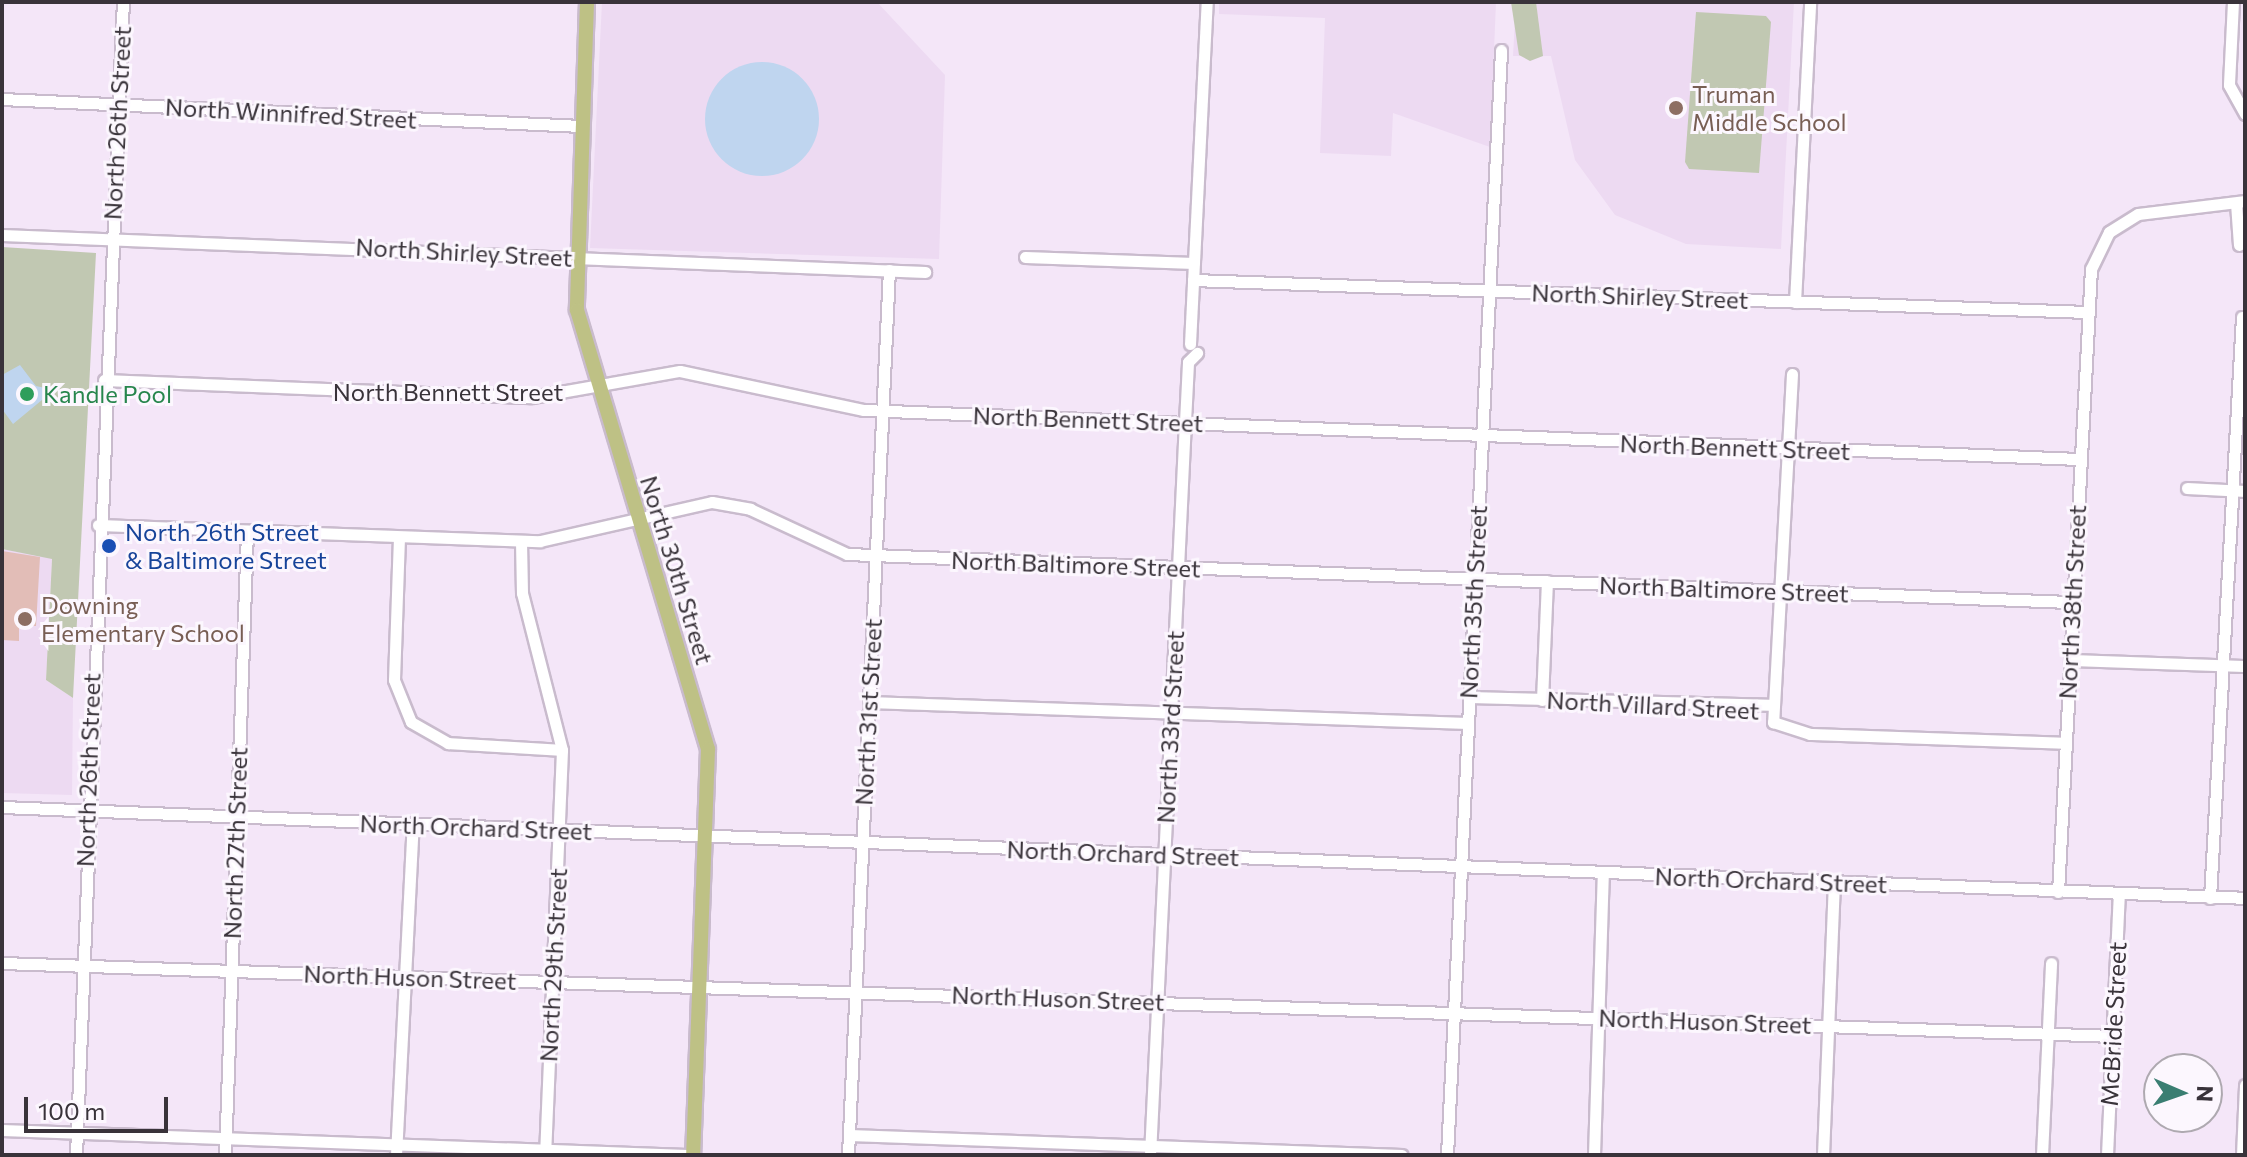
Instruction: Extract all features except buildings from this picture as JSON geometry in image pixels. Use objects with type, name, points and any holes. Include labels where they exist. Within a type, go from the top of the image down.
[{"type":"main road","name":"North 30th Street","points":[[587,2],[574,258],[579,322],[708,749],[709,836],[690,1155]]},
{"type":"street","name":"North 26th Street","points":[[76,1155],[98,525],[123,2]]},
{"type":"street","name":"North 33rd Street","points":[[1151,1151],[1155,1002],[1188,362],[1193,348],[1193,280],[1207,2]]},
{"type":"street","points":[[1795,302],[1810,2]]},
{"type":"street","points":[[2233,2],[2229,85],[2245,114]]},
{"type":"street","name":"North 35th Street","points":[[1447,1155],[1501,50]]},
{"type":"street","name":"North Winnifred Street","points":[[2,99],[581,126]]},
{"type":"street","points":[[2087,312],[2094,257],[2118,226],[2166,206],[2240,202],[2239,245]]},
{"type":"street","name":"North Shirley Street","points":[[2,235],[925,272]]},
{"type":"street","points":[[1025,257],[1194,263]]},
{"type":"street","name":"North 31st Street","points":[[848,1155],[889,270]]},
{"type":"street","name":"North Shirley Street","points":[[1193,280],[2087,312]]},
{"type":"street","name":"North 38th Street","points":[[2058,892],[2087,312]]},
{"type":"street","points":[[2210,898],[2239,491],[2242,317]]},
{"type":"street","name":"North Bennett Street","points":[[104,380],[532,397],[661,371],[701,372],[882,411],[2079,459]]},
{"type":"street","points":[[1769,705],[1781,591],[1792,374]]},
{"type":"street","points":[[2187,488],[2239,491]]},
{"type":"street","name":"North Baltimore Street","points":[[98,525],[521,541],[638,518],[689,503],[724,503],[828,550],[876,555],[2071,602]]},
{"type":"street","name":"North 27th Street","points":[[225,1155],[247,531]]},
{"type":"street","points":[[399,537],[394,680],[411,722],[448,743],[562,750]]},
{"type":"street","name":"North 29th Street","points":[[521,541],[522,593],[562,750],[545,1152]]},
{"type":"street","points":[[1542,700],[1547,581]]},
{"type":"street","points":[[2070,660],[2245,666]]},
{"type":"street","name":"North Villard Street","points":[[1469,697],[1769,705],[1775,725],[1794,733],[2065,743]]},
{"type":"street","points":[[869,702],[1468,723]]},
{"type":"street","name":"North Orchard Street","points":[[2,807],[2245,898]]},
{"type":"street","points":[[396,1149],[413,824]]},
{"type":"street","points":[[1594,1155],[1603,874]]},
{"type":"street","points":[[1823,1155],[1834,883]]},
{"type":"street","name":"McBride Street","points":[[2107,1155],[2119,894]]},
{"type":"street","name":"North Huson Street","points":[[2,963],[1453,1010],[2049,1036],[2113,1036]]},
{"type":"street","points":[[2042,1155],[2051,963]]},
{"type":"street","points":[[2242,1155],[2245,1085]]},
{"type":"street","points":[[2,1130],[225,1137],[396,1149],[690,1155]]},
{"type":"street","points":[[849,1135],[1151,1151],[1402,1155]]},
{"type":"shaded area","points":[[602,2],[877,2],[945,75],[939,259],[590,248]]},
{"type":"shaded area","points":[[1219,2],[1496,2],[1490,147],[1393,113],[1391,156],[1320,153],[1325,18],[1219,14]]},
{"type":"shaded area","name":"Truman Middle School","points":[[1516,2],[1794,2],[1781,249],[1686,244],[1615,215],[1575,160],[1551,56],[1513,56]]},
{"type":"shaded area","name":"Downing Elementary School","points":[[2,549],[52,558],[46,680],[73,698],[72,795],[2,793]]},
{"type":"green space","points":[[1511,2],[1536,2],[1543,56],[1530,61],[1519,55]]},
{"type":"green space","points":[[1696,12],[1766,16],[1771,22],[1759,173],[1689,169],[1685,162]]},
{"type":"green space","points":[[2,247],[96,253],[73,698],[46,680],[52,559],[2,549]]},
{"type":"water","points":[[762,62],[784,66],[802,79],[815,97],[819,119],[815,141],[802,159],[784,172],[762,176],[740,172],[722,159],[709,141],[705,119],[709,97],[722,79],[740,66]]},
{"type":"water","name":"Kandle Pool","points":[[20,365],[36,386],[54,390],[13,424],[2,409],[2,375]]},
{"type":"place","name":"Truman Middle School","points":[[1676,108]]},
{"type":"place","name":"Kandle Pool","points":[[27,394]]},
{"type":"place","name":"North 26th Street & Baltimore Street","points":[[109,546]]},
{"type":"place","name":"Downing Elementary School","points":[[25,619]]}]
